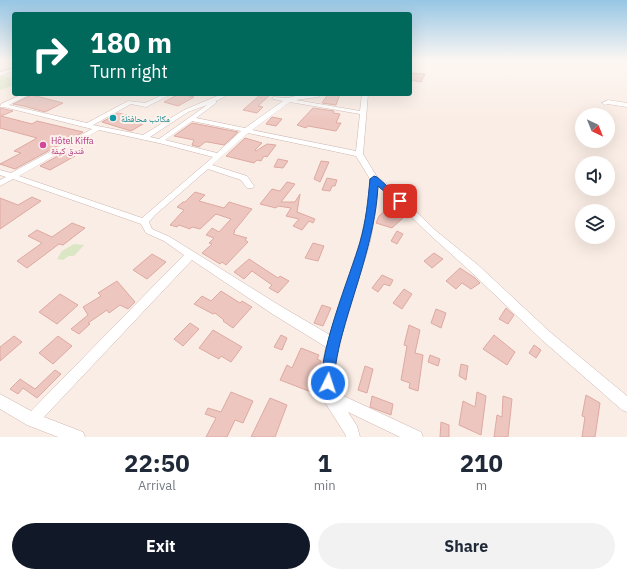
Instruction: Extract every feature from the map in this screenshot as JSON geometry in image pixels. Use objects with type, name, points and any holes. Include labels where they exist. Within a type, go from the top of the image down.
[{"type":"street","points":[[1,106],[24,96]]},
{"type":"street","points":[[87,126],[130,102],[146,105],[165,96]]},
{"type":"street","points":[[144,138],[186,111],[222,96]]},
{"type":"street","points":[[160,141],[223,96]]},
{"type":"street","points":[[144,222],[152,213],[247,130],[289,100],[303,96]]},
{"type":"street","points":[[365,96],[359,154],[374,179],[389,190],[432,232],[474,268],[546,336],[627,404]]},
{"type":"street","points":[[275,98],[362,113]]},
{"type":"street","points":[[605,103],[608,102],[627,105]]},
{"type":"street","points":[[1,106],[160,141],[218,156]]},
{"type":"street","points":[[192,119],[359,154]]},
{"type":"street","points":[[0,183],[98,128]]},
{"type":"street","points":[[206,166],[244,178],[250,186]]},
{"type":"street","points":[[0,172],[144,222],[149,231],[167,239],[278,311],[333,344]]},
{"type":"street","points":[[353,437],[352,431],[328,396],[328,370],[333,344],[365,242],[372,208],[374,179]]},
{"type":"street","points":[[32,420],[191,255]]},
{"type":"street","points":[[328,396],[416,437]]},
{"type":"street","points":[[0,401],[32,420],[78,437]]},
{"type":"green space","points":[[0,80],[12,80],[12,86],[0,90]]},
{"type":"green space","points":[[74,244],[84,245],[74,256],[69,256],[63,260],[57,259],[62,251]]},
{"type":"building","points":[[30,96],[36,96],[63,103],[45,112],[13,104]]},
{"type":"building","points":[[175,96],[194,97],[178,106],[164,102]]},
{"type":"building","points":[[259,96],[269,96],[258,106],[263,107],[257,113],[243,110]]},
{"type":"building","points":[[327,96],[339,96],[336,105],[322,103]]},
{"type":"building","points":[[0,108],[13,111],[1,116],[32,124],[37,121],[83,132],[15,169],[0,164],[21,153],[14,151],[37,138],[0,128]]},
{"type":"building","points":[[313,108],[334,111],[333,113],[340,114],[336,123],[341,123],[336,131],[308,126],[306,128],[297,125]]},
{"type":"building","points":[[118,113],[127,115],[123,118],[143,124],[131,131],[102,122]]},
{"type":"building","points":[[272,117],[282,119],[276,126],[266,124]]},
{"type":"building","points":[[192,123],[238,132],[224,145],[205,142],[199,147],[192,145],[194,140],[174,136]]},
{"type":"building","points":[[245,138],[262,143],[255,150],[256,151],[267,144],[276,145],[267,157],[264,156],[261,161],[257,160],[254,163],[226,156]]},
{"type":"building","points":[[63,153],[75,156],[50,170],[40,166]]},
{"type":"building","points":[[278,159],[288,161],[283,168],[274,167]]},
{"type":"building","points":[[321,161],[329,162],[320,182],[314,179]]},
{"type":"building","points":[[327,178],[337,180],[335,186],[332,186],[330,191],[322,190]]},
{"type":"building","points":[[287,182],[295,184],[281,202],[295,202],[300,194],[297,212],[315,219],[313,223],[309,221],[302,230],[293,226],[299,219],[286,216],[291,208],[278,206],[276,208],[260,204],[272,189],[280,191]]},
{"type":"building","points":[[195,192],[205,195],[199,201],[224,208],[229,202],[252,209],[233,234],[247,238],[245,240],[248,242],[226,265],[222,262],[220,264],[202,253],[212,244],[209,243],[214,238],[206,235],[212,228],[219,232],[231,219],[216,214],[200,229],[192,227],[190,229],[179,225],[177,227],[170,225],[184,210],[177,207],[185,202]]},
{"type":"building","points":[[32,197],[41,201],[0,229],[0,198],[18,205]]},
{"type":"building","points":[[389,207],[405,216],[392,228],[376,223],[379,216]]},
{"type":"building","points":[[72,223],[85,228],[63,245],[59,244],[27,268],[17,261],[42,243],[28,236],[37,230],[52,237]]},
{"type":"building","points":[[397,231],[403,234],[397,244],[391,241]]},
{"type":"building","points":[[313,243],[324,246],[318,261],[305,258]]},
{"type":"building","points":[[434,253],[443,259],[432,268],[424,261]]},
{"type":"building","points":[[152,254],[166,262],[147,279],[133,270]]},
{"type":"building","points":[[249,259],[278,278],[280,276],[289,281],[278,293],[269,288],[272,285],[252,271],[244,279],[234,272]]},
{"type":"building","points":[[460,268],[480,283],[471,289],[462,283],[456,289],[446,281]]},
{"type":"building","points":[[382,275],[393,280],[390,286],[384,284],[378,292],[372,288]]},
{"type":"building","points":[[117,281],[135,302],[128,309],[120,305],[109,313],[107,310],[88,323],[90,324],[79,334],[71,329],[88,315],[83,307],[101,296],[98,293]]},
{"type":"building","points":[[404,289],[412,294],[402,309],[393,303]]},
{"type":"building","points":[[221,291],[240,303],[242,301],[252,307],[233,328],[215,313],[213,314],[194,304],[202,296],[211,301]]},
{"type":"building","points":[[60,294],[78,305],[57,324],[39,312]]},
{"type":"building","points":[[322,305],[331,308],[323,326],[314,323]]},
{"type":"building","points":[[506,308],[514,315],[508,324],[499,319]]},
{"type":"building","points":[[436,309],[446,313],[441,328],[431,323]]},
{"type":"building","points":[[190,323],[199,329],[183,346],[174,339]]},
{"type":"building","points":[[409,325],[420,330],[415,353],[423,355],[418,391],[409,388],[410,383],[401,380],[407,346],[404,345]]},
{"type":"building","points":[[213,330],[242,347],[231,362],[221,356],[219,359],[199,348]]},
{"type":"building","points":[[281,335],[287,338],[282,350],[274,347]]},
{"type":"building","points":[[494,335],[515,352],[507,365],[483,349]]},
{"type":"building","points":[[14,336],[22,342],[0,361],[0,347]]},
{"type":"building","points":[[58,336],[72,346],[53,364],[39,353]]},
{"type":"building","points":[[534,345],[541,350],[536,358],[529,353]]},
{"type":"building","points":[[301,348],[319,355],[317,359],[321,361],[320,379],[314,393],[280,380],[287,365],[292,368]]},
{"type":"building","points":[[430,355],[440,359],[438,366],[428,362]]},
{"type":"building","points":[[461,364],[468,366],[466,380],[459,376]]},
{"type":"building","points":[[365,366],[373,369],[367,393],[358,390]]},
{"type":"building","points":[[55,370],[61,374],[37,398],[23,388],[18,394],[10,389],[20,379],[35,389]]},
{"type":"building","points":[[231,392],[253,401],[243,423],[235,420],[227,437],[206,437],[216,418],[205,414],[208,408],[221,412]]},
{"type":"building","points":[[477,392],[486,396],[481,435],[459,425],[463,401],[475,407]]},
{"type":"building","points":[[586,395],[600,403],[595,437],[582,437],[585,417],[582,416]]},
{"type":"building","points":[[372,396],[393,404],[391,415],[370,407]]},
{"type":"building","points":[[503,396],[512,399],[508,437],[494,437],[497,415],[502,417]]},
{"type":"building","points":[[270,398],[287,405],[275,437],[251,437]]},
{"type":"building","points":[[441,422],[449,425],[449,437],[440,437]]},
{"type":"place","name":"مكاتب محافظة","points":[[113,118]]},
{"type":"place","name":"Hôtel Kiffa فندق كيفة","points":[[43,145]]},
{"type":"route","points":[[328,383],[328,370],[333,344],[365,242],[372,208],[374,179],[389,190],[400,201]]}]
